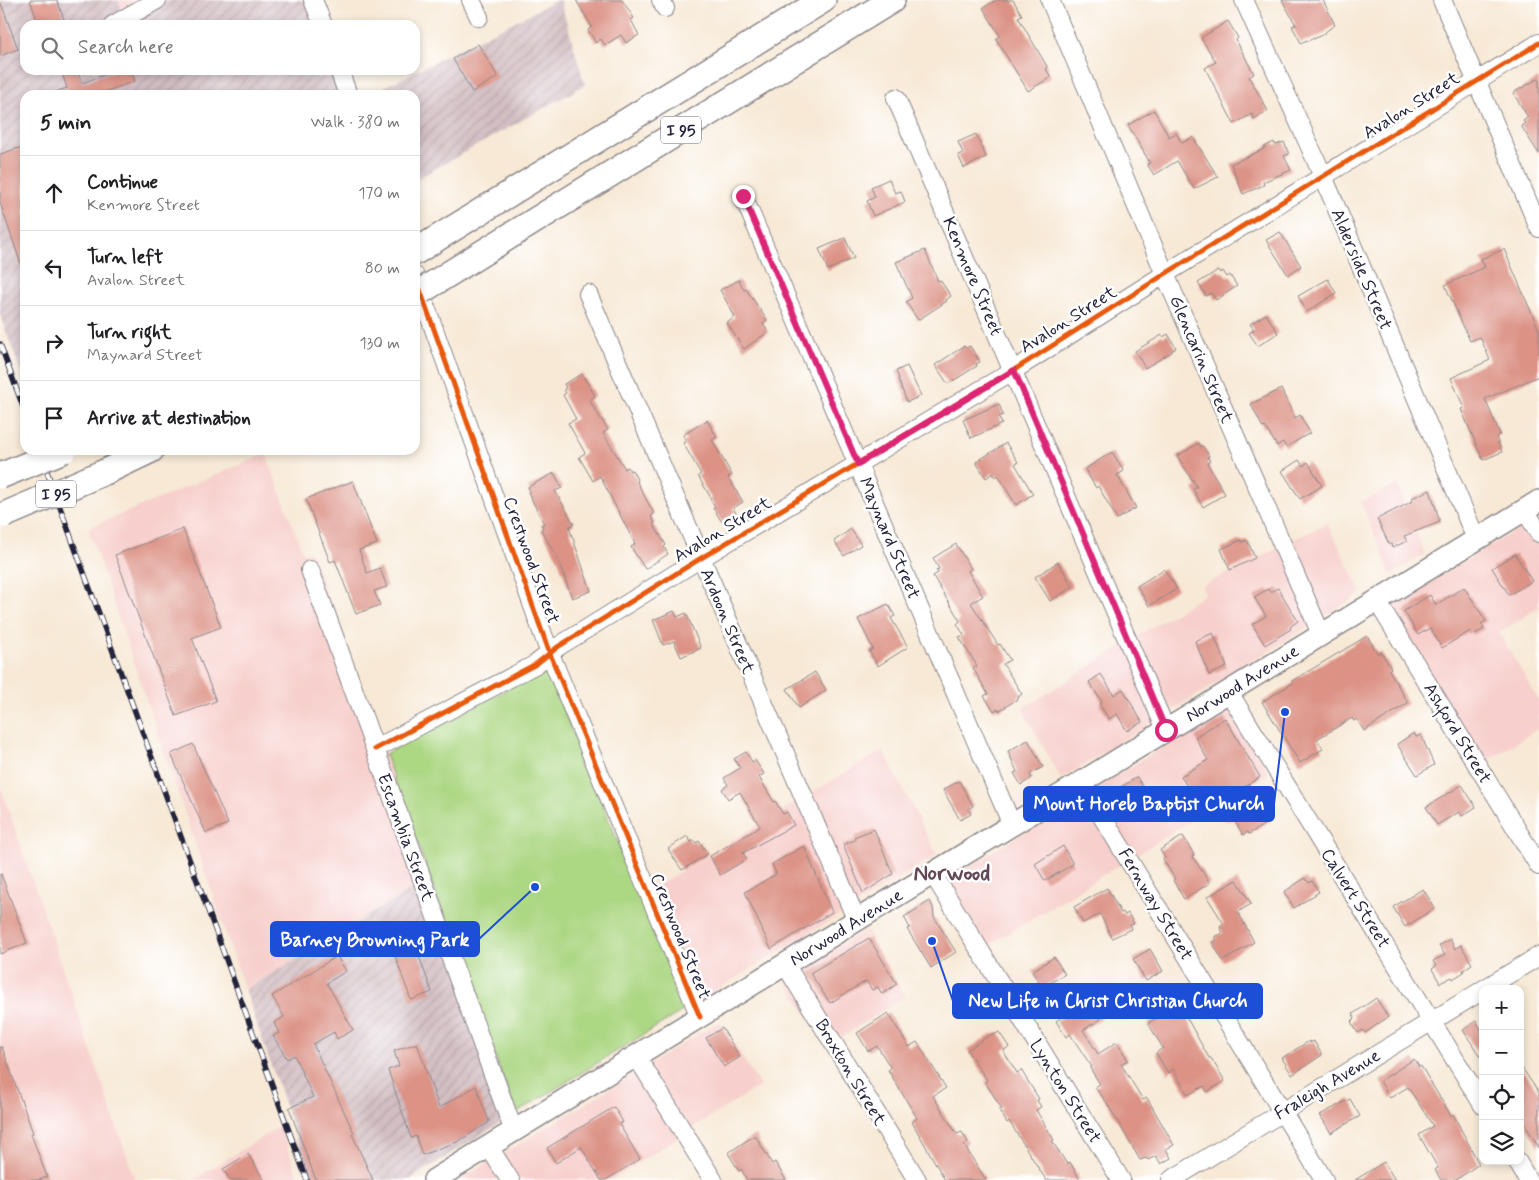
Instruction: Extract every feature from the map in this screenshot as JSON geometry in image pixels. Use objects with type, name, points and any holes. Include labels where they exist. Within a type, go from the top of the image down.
[{"type":"highway","name":"I 95","points":[[420,249],[823,0]]},
{"type":"highway","name":"I 95","points":[[420,292],[892,0]]},
{"type":"highway","name":"I 95","points":[[0,476],[52,455]]},
{"type":"highway","name":"I 95","points":[[2,516],[141,455]]},
{"type":"main road","name":"Norwood Avenue","points":[[434,1180],[637,1057],[1532,505]]},
{"type":"street","points":[[121,20],[157,0]]},
{"type":"street","points":[[313,0],[320,20]]},
{"type":"street","points":[[471,0],[479,17]]},
{"type":"street","name":"Glencarin Street","points":[[1050,0],[1165,274],[1321,634]]},
{"type":"street","name":"Alderside Street","points":[[1244,0],[1323,176],[1476,539]]},
{"type":"street","points":[[1442,0],[1539,228]]},
{"type":"street","name":"Avalon Street","points":[[375,749],[536,664],[559,646],[701,558],[1014,370],[1476,80],[1539,43]]},
{"type":"street","points":[[341,75],[346,90]]},
{"type":"street","name":"Kenmore Street","points":[[896,98],[1014,370],[1166,730]]},
{"type":"street","name":"Maynard Street","points":[[743,196],[1012,825]]},
{"type":"street","name":"Crestwood Street","points":[[420,290],[550,654],[700,1017]]},
{"type":"street","name":"Ardoon Street","points":[[588,294],[857,921]]},
{"type":"street","points":[[1532,505],[1539,533]]},
{"type":"street","name":"Escambia Street","points":[[310,570],[514,1132]]},
{"type":"street","name":"Ashford Street","points":[[1377,600],[1539,866]]},
{"type":"street","name":"Calvert Street","points":[[1228,692],[1479,1098]]},
{"type":"street","name":"Fernway Street","points":[[1081,782],[1324,1180]]},
{"type":"street","name":"Lynton Street","points":[[932,874],[1121,1180]]},
{"type":"street","name":"Fraleigh Avenue","points":[[1490,985],[1539,956]]},
{"type":"street","name":"Broxton Street","points":[[786,964],[917,1180]]},
{"type":"street","name":"Fraleigh Avenue","points":[[1171,1180],[1479,991]]},
{"type":"street","points":[[637,1057],[713,1180]]},
{"type":"street","points":[[489,1147],[510,1180]]},
{"type":"street","points":[[1519,1165],[1528,1180]]},
{"type":"shaded area","points":[[0,0],[118,0],[125,20],[20,20],[20,75],[334,75],[339,90],[20,90],[20,369],[0,315]]},
{"type":"shaded area","points":[[118,0],[167,0],[131,20],[125,20]]},
{"type":"shaded area","points":[[167,0],[306,0],[313,20],[130,20]]},
{"type":"shaded area","points":[[560,0],[585,85],[420,177],[420,90],[379,90],[409,75],[420,75],[420,69]]},
{"type":"shaded area","points":[[266,455],[303,553],[311,552],[430,878],[245,990],[88,528]]},
{"type":"shaded area","points":[[1397,485],[1425,554],[1391,575],[1361,502]]},
{"type":"shaded area","points":[[1539,516],[1539,607],[1499,633],[1539,701],[1539,728],[1472,771],[1377,615]]},
{"type":"shaded area","points":[[1327,523],[1362,593],[1061,779],[1022,709],[1205,594],[1202,586]]},
{"type":"shaded area","points":[[1228,707],[1269,773],[988,946],[947,880]]},
{"type":"shaded area","points":[[883,750],[937,855],[687,1008],[640,896]]},
{"type":"shaded area","points":[[0,785],[135,1180],[0,1180]]},
{"type":"shaded area","points":[[430,878],[516,1113],[409,1180],[311,1180],[245,990]]},
{"type":"shaded area","points":[[866,930],[905,996],[827,1047],[785,980]]},
{"type":"shaded area","points":[[720,1021],[760,1086],[612,1180],[460,1180]]},
{"type":"shaded area","points":[[280,1126],[299,1180],[193,1180]]},
{"type":"green space","points":[[546,669],[687,1008],[516,1113],[385,754]]},
{"type":"building","points":[[30,0],[57,0],[64,20],[37,20]]},
{"type":"building","points":[[576,0],[622,0],[634,18],[631,20],[639,35],[626,43],[621,35],[605,45],[601,39],[596,43],[588,30],[592,27]]},
{"type":"building","points":[[996,0],[1013,0],[1022,15],[1018,17],[1048,68],[1046,69],[1051,77],[1028,91],[996,39],[1000,36],[983,8]]},
{"type":"building","points":[[1282,0],[1323,0],[1335,25],[1314,39],[1301,43],[1292,26],[1296,25]]},
{"type":"building","points":[[0,4],[18,49],[0,56]]},
{"type":"building","points":[[1228,21],[1254,74],[1249,77],[1268,111],[1254,119],[1252,114],[1234,124],[1205,68],[1216,62],[1201,38]]},
{"type":"building","points":[[478,44],[498,77],[472,92],[453,59]]},
{"type":"building","points":[[63,75],[79,75],[82,83],[104,75],[133,75],[135,81],[110,90],[61,90],[67,88]]},
{"type":"building","points":[[1539,78],[1539,154],[1521,126],[1528,117],[1513,93]]},
{"type":"building","points":[[1154,110],[1169,137],[1176,133],[1182,143],[1193,137],[1218,177],[1194,189],[1177,161],[1154,175],[1147,164],[1150,163],[1128,125]]},
{"type":"building","points":[[976,134],[986,157],[964,168],[958,155],[963,153],[958,142]]},
{"type":"building","points":[[1274,142],[1275,145],[1284,142],[1289,154],[1284,156],[1291,170],[1263,182],[1264,185],[1243,194],[1231,164],[1264,149],[1264,147]]},
{"type":"building","points":[[20,148],[20,261],[0,203],[0,154]]},
{"type":"building","points":[[889,179],[895,193],[901,191],[905,202],[873,216],[867,201],[875,197],[871,187]]},
{"type":"building","points":[[1280,232],[1301,266],[1288,275],[1266,240]]},
{"type":"building","points":[[845,238],[854,258],[828,270],[819,249]]},
{"type":"building","points":[[1504,249],[1539,330],[1539,376],[1485,399],[1500,434],[1496,437],[1502,452],[1483,460],[1461,409],[1464,408],[1451,378],[1490,360],[1480,337],[1470,341],[1445,285],[1485,267],[1481,259]]},
{"type":"building","points":[[925,250],[938,281],[940,280],[951,296],[947,301],[918,320],[906,302],[912,298],[896,262]]},
{"type":"building","points":[[1218,270],[1220,273],[1223,271],[1227,277],[1230,275],[1237,286],[1216,300],[1211,293],[1206,296],[1198,283]]},
{"type":"building","points":[[1328,279],[1336,293],[1307,312],[1298,296]]},
{"type":"building","points":[[739,280],[744,290],[746,289],[767,320],[763,323],[768,332],[744,349],[727,323],[735,317],[720,290]]},
{"type":"building","points":[[1266,314],[1278,333],[1258,346],[1249,333],[1254,330],[1250,324]]},
{"type":"building","points":[[1168,334],[1176,348],[1145,368],[1135,351],[1162,335],[1163,337]]},
{"type":"building","points":[[964,346],[966,348],[970,346],[980,362],[976,364],[977,366],[948,384],[935,365]]},
{"type":"building","points":[[907,366],[921,396],[907,402],[896,371]]},
{"type":"building","points":[[582,374],[595,396],[589,400],[608,430],[603,433],[625,469],[628,467],[630,471],[632,470],[654,514],[651,516],[655,523],[653,524],[666,545],[664,547],[668,554],[645,569],[631,547],[635,544],[600,476],[593,481],[579,457],[585,453],[568,423],[576,419],[563,395],[566,393],[564,384]]},
{"type":"building","points":[[1281,389],[1295,418],[1300,415],[1310,433],[1286,447],[1283,442],[1277,446],[1265,427],[1263,428],[1251,404]]},
{"type":"building","points":[[999,404],[1003,415],[999,417],[1002,424],[971,438],[963,420]]},
{"type":"building","points":[[707,420],[717,437],[712,440],[732,475],[728,477],[743,502],[733,508],[736,513],[722,522],[713,508],[715,507],[711,498],[698,476],[701,474],[683,443],[686,441],[683,435]]},
{"type":"building","points":[[1006,443],[1018,462],[1015,464],[1033,494],[1016,505],[998,475],[995,477],[993,473],[986,478],[976,462]]},
{"type":"building","points":[[1199,443],[1209,456],[1207,457],[1210,461],[1207,463],[1225,494],[1203,507],[1193,489],[1197,487],[1177,456]]},
{"type":"building","points":[[1112,452],[1124,471],[1117,475],[1136,508],[1117,519],[1098,486],[1096,488],[1085,469]]},
{"type":"building","points":[[1299,460],[1303,466],[1308,462],[1322,486],[1300,499],[1282,471]]},
{"type":"building","points":[[554,473],[562,488],[555,491],[574,524],[569,527],[591,591],[572,598],[557,557],[541,530],[543,528],[541,525],[544,524],[528,492],[530,491],[528,487]]},
{"type":"building","points":[[353,481],[377,544],[359,550],[367,573],[380,568],[387,587],[374,591],[380,605],[356,614],[335,560],[330,562],[306,499]]},
{"type":"building","points":[[1430,490],[1440,522],[1404,536],[1407,541],[1392,548],[1377,519],[1413,501],[1412,498]]},
{"type":"building","points":[[183,529],[221,627],[192,638],[216,701],[176,716],[115,555]]},
{"type":"building","points":[[851,529],[861,545],[844,556],[834,541]]},
{"type":"building","points":[[1241,540],[1242,542],[1247,540],[1255,558],[1230,570],[1221,549]]},
{"type":"building","points":[[956,544],[971,569],[968,571],[983,596],[971,603],[1010,660],[1003,664],[1022,694],[999,711],[998,709],[994,711],[984,696],[988,694],[973,668],[977,666],[959,637],[964,635],[957,624],[960,621],[933,576],[938,573],[936,570],[939,569],[933,558]]},
{"type":"building","points":[[1515,554],[1532,581],[1509,595],[1492,568]]},
{"type":"building","points":[[1058,562],[1073,587],[1050,601],[1035,577]]},
{"type":"building","points":[[1164,569],[1177,589],[1149,606],[1137,586]]},
{"type":"building","points":[[1464,587],[1486,621],[1481,624],[1484,629],[1473,635],[1470,631],[1442,648],[1430,628],[1418,635],[1404,611],[1430,595],[1436,605]]},
{"type":"building","points":[[1278,588],[1298,621],[1290,627],[1291,629],[1265,645],[1252,624],[1266,616],[1254,597],[1268,589],[1270,592]]},
{"type":"building","points":[[888,604],[895,616],[891,618],[908,647],[878,666],[869,651],[873,649],[858,619]]},
{"type":"building","points":[[674,611],[677,617],[686,613],[701,648],[681,657],[674,641],[663,645],[653,620]]},
{"type":"building","points":[[1213,633],[1227,667],[1209,675],[1195,641]]},
{"type":"building","points":[[1367,636],[1378,654],[1381,652],[1391,668],[1389,670],[1408,703],[1364,731],[1357,719],[1354,721],[1352,718],[1317,739],[1323,749],[1300,763],[1262,702],[1293,683],[1292,681]]},
{"type":"building","points":[[815,672],[826,690],[799,708],[787,689]]},
{"type":"building","points":[[1101,674],[1114,695],[1123,689],[1142,722],[1127,731],[1117,714],[1109,719],[1099,704],[1102,702],[1089,682]]},
{"type":"building","points":[[1225,718],[1260,777],[1240,790],[1252,811],[1261,805],[1270,821],[1249,834],[1248,832],[1243,835],[1233,818],[1227,821],[1221,816],[1216,819],[1210,808],[1202,813],[1181,776],[1208,760],[1195,737]]},
{"type":"building","points":[[1414,733],[1416,737],[1421,735],[1434,765],[1417,775],[1397,744]]},
{"type":"building","points":[[1028,740],[1043,767],[1030,774],[1032,778],[1021,785],[1014,773],[1017,772],[1008,751]]},
{"type":"building","points":[[193,744],[228,824],[206,833],[171,754]]},
{"type":"building","points":[[746,752],[752,762],[755,760],[764,774],[759,777],[774,802],[783,814],[787,812],[794,825],[743,853],[747,859],[720,875],[710,856],[760,827],[740,792],[728,799],[722,789],[728,785],[724,778],[740,768],[734,759]]},
{"type":"building","points":[[1137,777],[1147,794],[1136,800],[1134,798],[1125,804],[1116,790]]},
{"type":"building","points":[[959,781],[973,806],[968,809],[971,814],[960,820],[943,790]]},
{"type":"building","points":[[1462,785],[1476,807],[1462,816],[1459,812],[1437,825],[1426,807]]},
{"type":"building","points":[[874,829],[893,874],[863,893],[843,845],[855,840],[854,837]]},
{"type":"building","points":[[687,836],[691,842],[694,840],[696,843],[699,841],[708,854],[682,870],[668,849]]},
{"type":"building","points":[[1183,836],[1194,855],[1192,856],[1210,883],[1184,899],[1173,880],[1175,879],[1160,850]]},
{"type":"building","points":[[804,846],[832,912],[771,949],[745,892],[776,874],[772,864]]},
{"type":"building","points":[[1063,846],[1073,864],[1045,881],[1035,864]]},
{"type":"building","points":[[0,874],[27,943],[0,954]]},
{"type":"building","points":[[1305,878],[1309,883],[1312,881],[1319,892],[1294,908],[1284,892]]},
{"type":"building","points":[[1237,880],[1251,904],[1238,912],[1254,942],[1223,961],[1212,942],[1217,940],[1215,937],[1223,933],[1220,927],[1224,924],[1207,897]]},
{"type":"building","points":[[1107,888],[1121,913],[1123,912],[1125,915],[1128,913],[1134,924],[1130,925],[1131,929],[1112,938],[1100,914],[1083,923],[1074,907]]},
{"type":"building","points":[[1423,889],[1435,908],[1405,927],[1393,907]]},
{"type":"building","points":[[930,901],[934,917],[956,952],[931,968],[907,929],[910,928],[904,917]]},
{"type":"building","points":[[408,926],[432,992],[411,1000],[387,934]]},
{"type":"building","points":[[869,938],[897,984],[882,994],[878,987],[872,990],[866,981],[830,1003],[810,973]]},
{"type":"building","points":[[1450,939],[1455,949],[1461,945],[1472,964],[1453,979],[1452,977],[1440,983],[1432,969],[1436,966],[1433,961],[1445,955],[1439,946]]},
{"type":"building","points":[[1150,949],[1163,971],[1146,981],[1133,959]]},
{"type":"building","points":[[337,956],[346,971],[327,983],[353,1030],[337,1039],[334,1032],[313,1044],[354,1133],[352,1134],[373,1180],[316,1180],[289,1108],[313,1097],[294,1055],[287,1059],[273,1036],[279,1033],[274,1023],[284,1017],[272,996]]},
{"type":"building","points":[[1054,957],[1065,974],[1042,988],[1032,971]]},
{"type":"building","points":[[1376,998],[1388,1017],[1365,1033],[1363,1030],[1358,1033],[1351,1022],[1355,1018],[1353,1014]]},
{"type":"building","points":[[1081,1005],[1085,1012],[1093,1007],[1101,1019],[1083,1030],[1098,1054],[1117,1042],[1128,1060],[1121,1064],[1143,1100],[1147,1098],[1174,1145],[1166,1149],[1171,1158],[1161,1164],[1156,1156],[1148,1160],[1146,1158],[1140,1160],[1107,1103],[1095,1087],[1100,1084],[1090,1068],[1092,1067],[1070,1034],[1066,1037],[1056,1021]]},
{"type":"building","points":[[1176,1007],[1179,1012],[1183,1011],[1209,1058],[1211,1058],[1225,1081],[1207,1092],[1204,1086],[1188,1095],[1173,1069],[1168,1073],[1156,1053],[1163,1048],[1148,1023]]},
{"type":"building","points":[[888,1013],[909,1047],[917,1042],[946,1088],[933,1096],[957,1134],[962,1132],[968,1142],[964,1145],[986,1180],[945,1180],[912,1122],[917,1118],[888,1070],[891,1068],[877,1046],[868,1051],[857,1033]]},
{"type":"building","points":[[1476,1021],[1479,1026],[1479,1055],[1463,1030]]},
{"type":"building","points":[[722,1028],[740,1057],[724,1067],[706,1038]]},
{"type":"building","points":[[999,1032],[1009,1047],[1004,1052],[1017,1073],[1021,1070],[1039,1099],[1037,1100],[1041,1107],[1036,1110],[1054,1140],[1052,1141],[1067,1164],[1070,1162],[1080,1180],[1046,1180],[1009,1121],[1007,1123],[999,1110],[1002,1109],[985,1082],[987,1080],[967,1050],[993,1033],[994,1035]]},
{"type":"building","points":[[1309,1041],[1310,1043],[1314,1041],[1322,1055],[1292,1075],[1282,1058]]},
{"type":"building","points":[[417,1043],[439,1108],[476,1086],[489,1122],[459,1141],[422,1155],[416,1136],[411,1138],[388,1070],[399,1066],[394,1051]]},
{"type":"building","points":[[0,1047],[2,1047],[47,1177],[39,1180],[0,1180]]},
{"type":"building","points":[[1414,1059],[1419,1067],[1421,1066],[1451,1116],[1453,1114],[1479,1164],[1456,1180],[1441,1180],[1435,1170],[1438,1168],[1419,1135],[1433,1126],[1408,1087],[1390,1098],[1380,1081]]},
{"type":"building","points":[[1524,1071],[1539,1093],[1539,1148],[1524,1123]]},
{"type":"building","points":[[1350,1099],[1360,1116],[1331,1133],[1320,1115]]},
{"type":"building","points":[[614,1107],[623,1122],[619,1124],[640,1159],[606,1180],[601,1180],[581,1147],[556,1163],[547,1148]]},
{"type":"building","points":[[755,1135],[772,1164],[775,1162],[786,1180],[747,1180],[741,1169],[739,1171],[728,1153]]},
{"type":"building","points":[[248,1154],[264,1180],[230,1180],[223,1169]]},
{"type":"building","points":[[1384,1162],[1395,1180],[1355,1180]]},
{"type":"railway","points":[[0,344],[20,398]]},
{"type":"railway","points":[[41,455],[307,1180]]},
{"type":"cycle path","points":[[375,749],[536,664],[559,646],[701,558],[1014,370],[1165,274],[1539,43]]},
{"type":"cycle path","points":[[420,290],[550,654],[700,1017]]},
{"type":"place","name":"Mount Horeb Baptist Church","points":[[1285,712]]},
{"type":"place","name":"Barney Browning Park","points":[[535,887]]},
{"type":"place","name":"New Life in Christ Christian Church","points":[[932,941]]},
{"type":"district","name":"Norwood","points":[[952,872]]},
{"type":"route","points":[[743,196],[858,464],[1014,370],[1166,730]]}]
